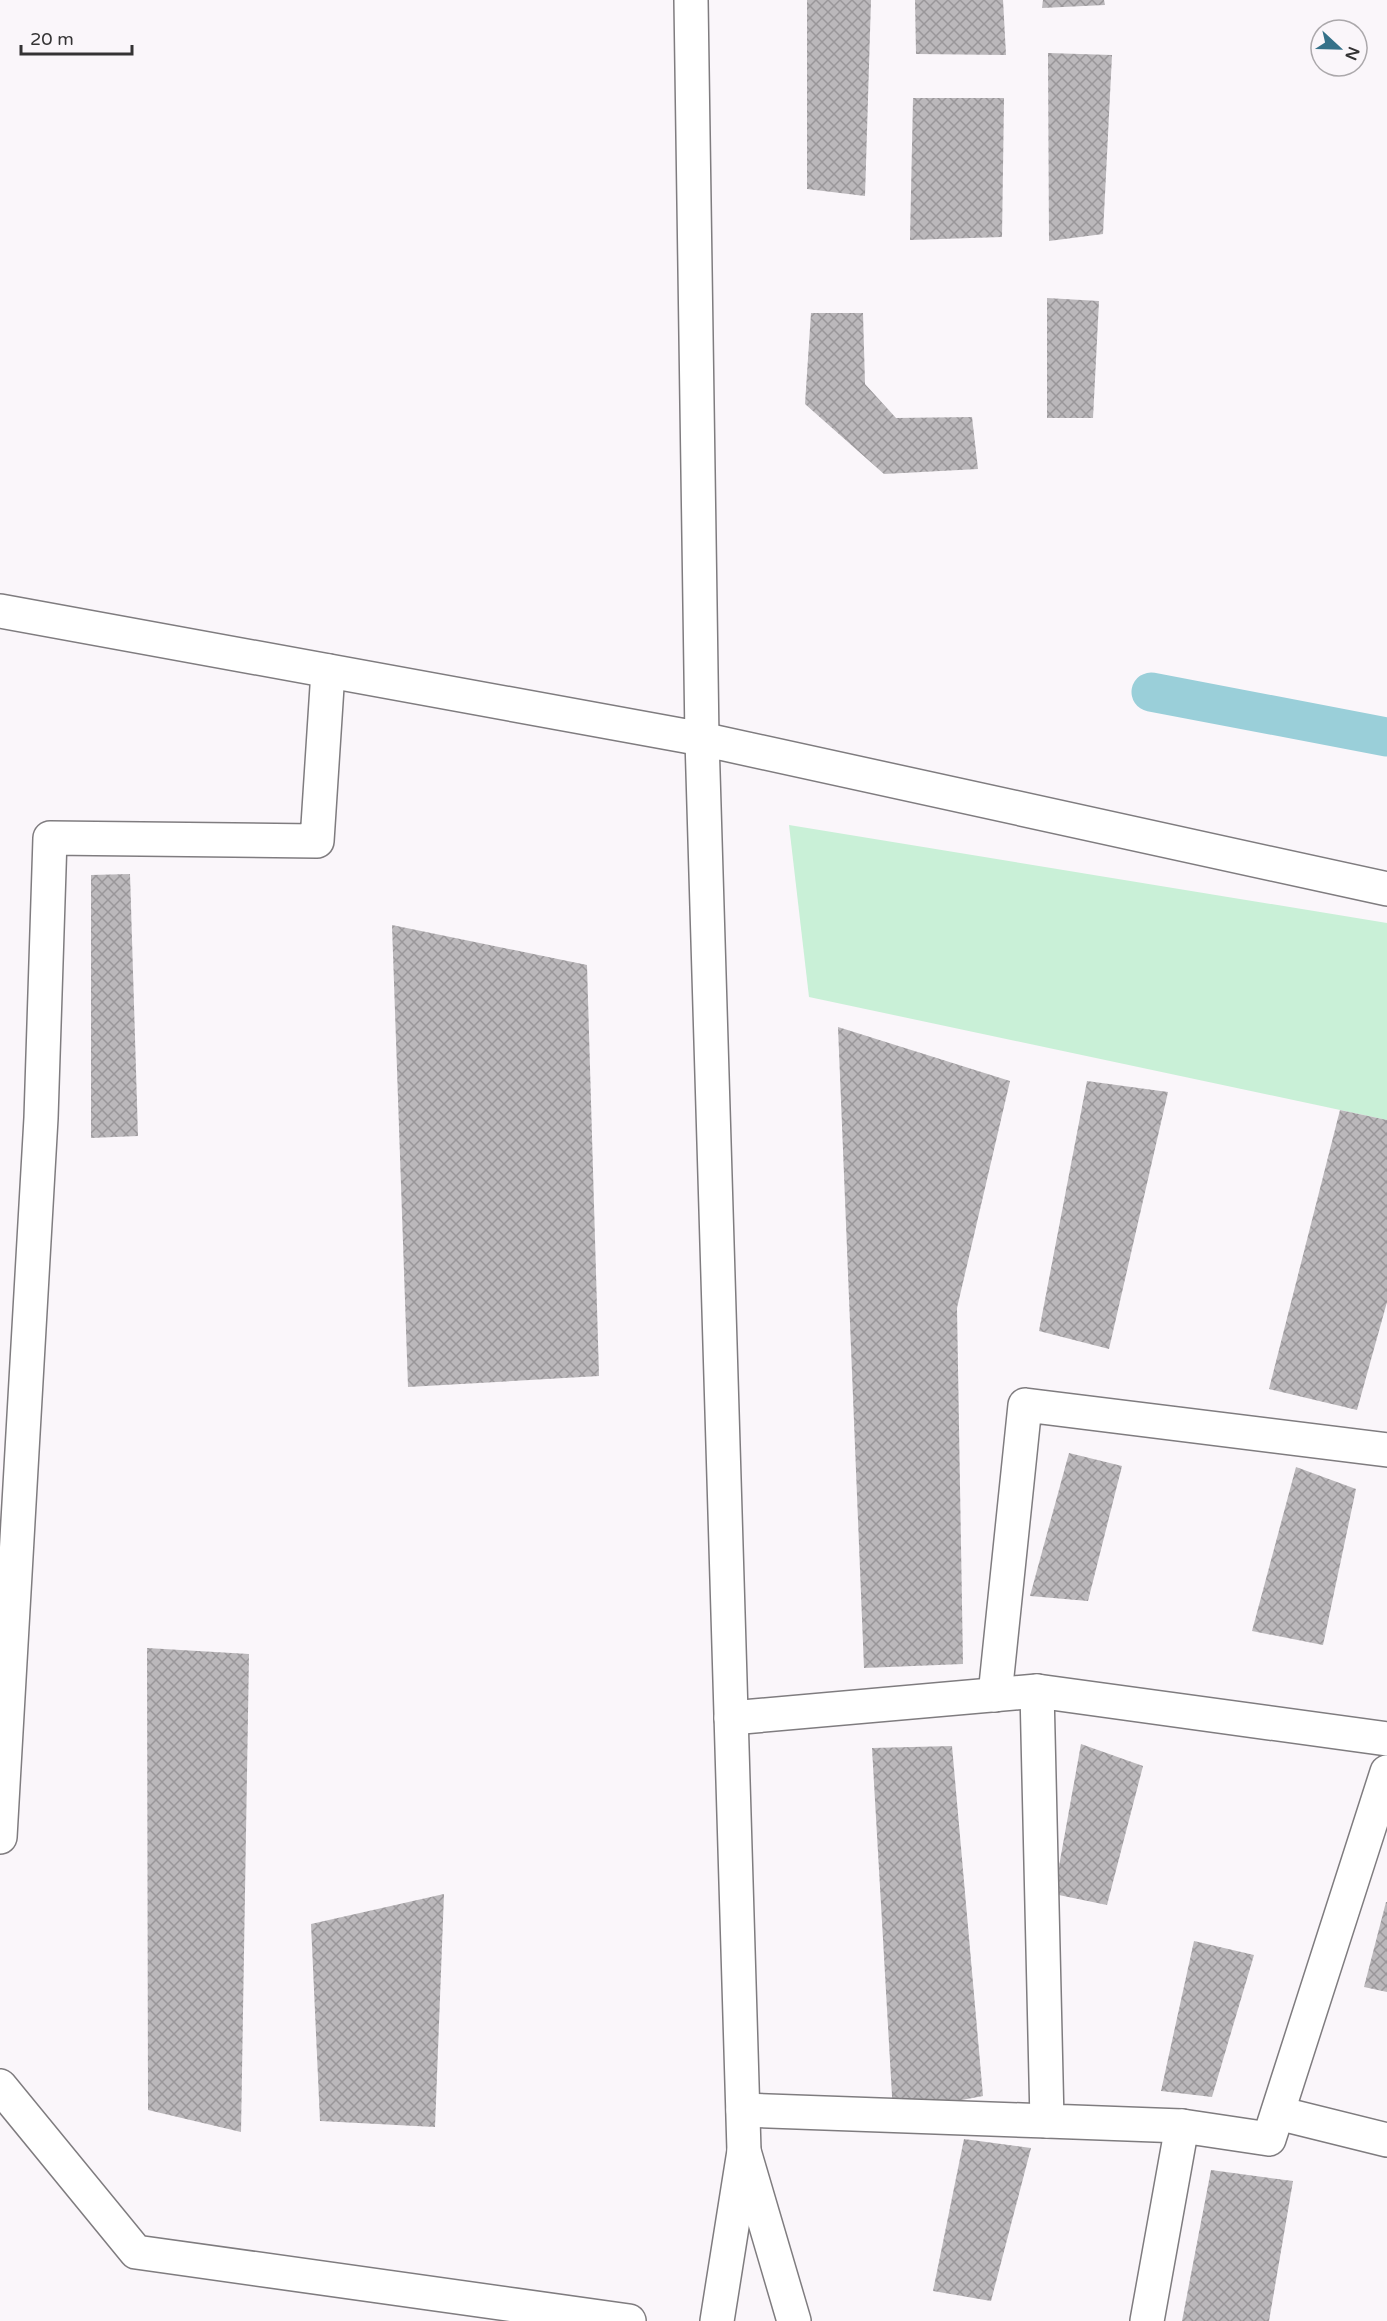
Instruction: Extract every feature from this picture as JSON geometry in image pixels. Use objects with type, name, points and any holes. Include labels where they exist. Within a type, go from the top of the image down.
[{"type":"street","points":[[691,0],[702,739],[742,2110],[744,2151],[794,2321]]},
{"type":"street","points":[[0,611],[702,739],[1387,889]]},
{"type":"street","points":[[0,1836],[41,1118],[50,838],[317,841],[328,671]]},
{"type":"street","points":[[995,1695],[1025,1405],[1387,1450]]},
{"type":"street","points":[[731,1718],[1037,1691],[1387,1739]]},
{"type":"street","points":[[1037,1691],[1047,2121]]},
{"type":"street","points":[[742,2110],[1182,2126],[1269,2139],[1387,1772]]},
{"type":"street","points":[[0,2086],[136,2252],[628,2321]]},
{"type":"street","points":[[1278,2113],[1387,2140]]},
{"type":"street","points":[[1147,2321],[1182,2126]]},
{"type":"street","points":[[710,2318],[744,2151]]},
{"type":"green space","points":[[789,825],[1387,923],[1387,1120],[809,997]]},
{"type":"building","points":[[807,0],[871,0],[865,196],[807,189]]},
{"type":"building","points":[[915,0],[1003,0],[1006,55],[916,54]]},
{"type":"building","points":[[1043,0],[1104,0],[1105,5],[1042,8]]},
{"type":"building","points":[[1048,53],[1112,55],[1103,234],[1049,241]]},
{"type":"building","points":[[913,98],[1004,98],[1002,237],[910,240]]},
{"type":"building","points":[[1047,298],[1099,301],[1093,418],[1047,418]]},
{"type":"building","points":[[811,313],[863,313],[865,384],[896,418],[972,417],[978,469],[884,474],[805,404]]},
{"type":"building","points":[[130,874],[138,1136],[91,1138],[91,875]]},
{"type":"building","points":[[392,925],[587,965],[599,1376],[408,1387]]},
{"type":"building","points":[[838,1027],[1010,1081],[957,1308],[963,1664],[864,1668]]},
{"type":"building","points":[[1087,1081],[1168,1092],[1109,1349],[1039,1331]]},
{"type":"building","points":[[1340,1110],[1387,1120],[1387,1302],[1357,1410],[1269,1389]]},
{"type":"building","points":[[1069,1453],[1122,1466],[1088,1601],[1030,1596]]},
{"type":"building","points":[[1296,1467],[1356,1489],[1323,1645],[1252,1631]]},
{"type":"building","points":[[147,1648],[249,1654],[241,2132],[148,2110]]},
{"type":"building","points":[[1081,1744],[1143,1766],[1107,1905],[1054,1894]]},
{"type":"building","points":[[952,1746],[983,2096],[893,2113],[872,1748]]},
{"type":"building","points":[[444,1894],[435,2127],[320,2121],[311,1924]]},
{"type":"building","points":[[1387,1902],[1387,1992],[1364,1987]]},
{"type":"building","points":[[1194,1941],[1254,1955],[1212,2097],[1161,2091]]},
{"type":"building","points":[[964,2139],[1031,2148],[991,2301],[933,2291]]},
{"type":"building","points":[[1211,2170],[1293,2181],[1269,2321],[1182,2321]]},
{"type":"waterway","points":[[1151,692],[1387,737]]}]
